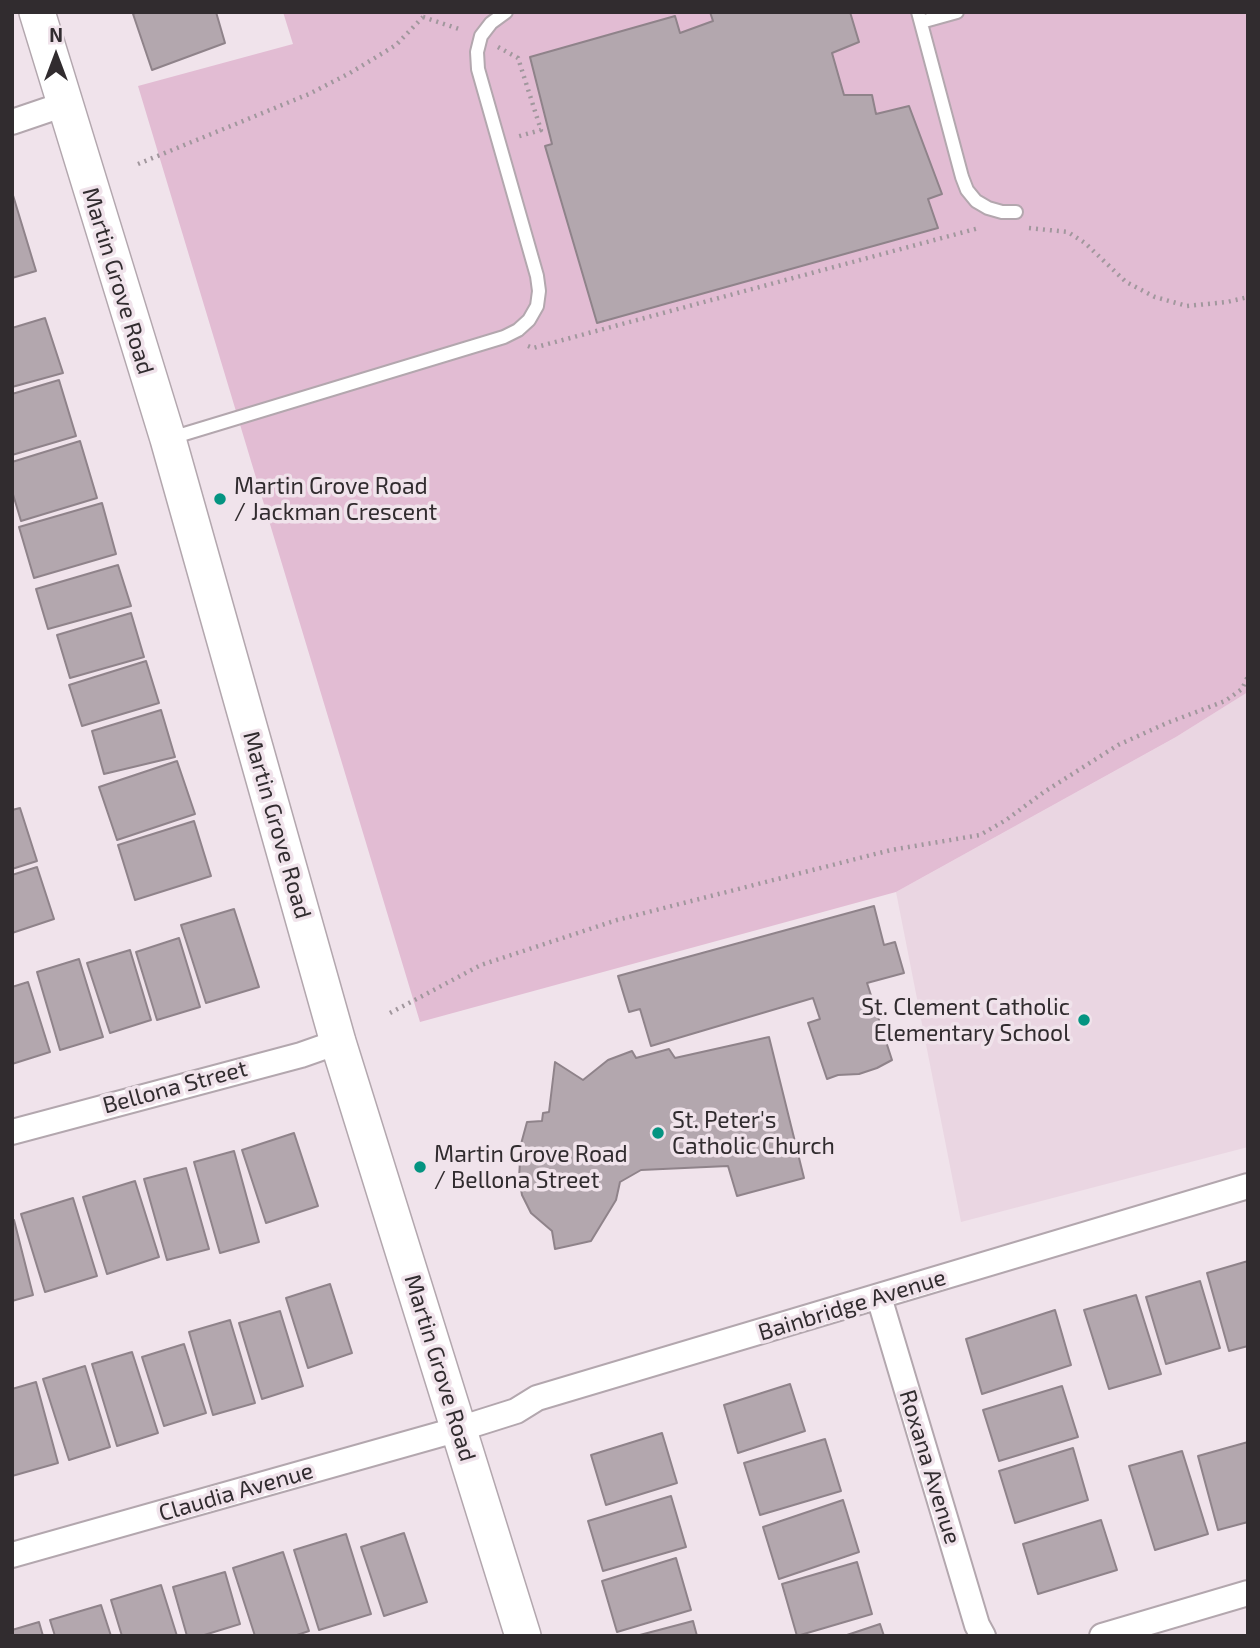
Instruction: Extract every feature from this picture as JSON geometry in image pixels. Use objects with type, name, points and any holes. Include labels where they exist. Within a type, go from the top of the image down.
[{"type":"street","name":"Martin Grove Road","points":[[37,12],[167,439],[338,1042],[523,1636]]},
{"type":"street","points":[[12,122],[65,104]]},
{"type":"street","name":"Bellona Street","points":[[12,1132],[301,1055],[338,1042]]},
{"type":"street","name":"Bainbridge Avenue","points":[[459,1429],[516,1411],[537,1398],[1248,1186]]},
{"type":"street","name":"Roxana Avenue","points":[[879,1297],[976,1625],[983,1636]]},
{"type":"street","name":"Claudia Avenue","points":[[12,1555],[459,1429]]},
{"type":"street","points":[[1102,1636],[1248,1592]]},
{"type":"lane","points":[[167,439],[504,337],[529,320],[537,306],[539,291],[500,141],[478,69],[477,52],[481,36],[491,23],[506,12]]},
{"type":"lane","points":[[957,12],[919,17],[964,184],[976,201],[988,208],[1016,212]]},
{"type":"path","points":[[138,164],[309,94],[349,74],[396,45],[423,18],[425,12]]},
{"type":"path","points":[[1002,212],[1018,227],[1068,232],[1085,243],[1126,282],[1155,297],[1188,306],[1227,302],[1248,296]]},
{"type":"path","points":[[504,337],[533,348],[906,246],[977,228],[991,228]]},
{"type":"path","points":[[390,1013],[481,965],[617,920],[891,850],[980,835],[1118,745],[1225,701],[1242,689],[1248,676]]},
{"type":"shaded area","points":[[283,12],[1248,12],[1248,692],[1176,737],[896,892],[420,1022],[138,86],[293,44]]},
{"type":"shaded area","name":"St. Clement Catholic Elementary School","points":[[1248,692],[1248,1147],[961,1222],[896,892],[1176,737]]},
{"type":"building","points":[[216,12],[225,43],[152,70],[133,14]]},
{"type":"building","points":[[710,12],[850,12],[859,42],[832,53],[844,95],[872,95],[876,114],[909,106],[942,194],[928,199],[938,228],[597,323],[545,146],[552,144],[530,57],[675,16],[680,33],[713,21]]},
{"type":"building","points":[[12,192],[36,271],[12,278]]},
{"type":"building","points":[[45,318],[63,373],[12,387],[12,328]]},
{"type":"building","points":[[59,380],[76,436],[12,455],[12,394]]},
{"type":"building","points":[[80,441],[97,498],[21,521],[12,491],[12,462]]},
{"type":"building","points":[[102,503],[116,554],[34,578],[19,527]]},
{"type":"building","points":[[118,565],[131,606],[48,629],[36,589]]},
{"type":"building","points":[[131,613],[144,657],[70,678],[57,635]]},
{"type":"building","points":[[146,661],[159,703],[82,726],[69,685]]},
{"type":"building","points":[[161,710],[175,757],[104,774],[92,731]]},
{"type":"building","points":[[177,761],[195,814],[117,840],[99,787]]},
{"type":"building","points":[[20,808],[37,861],[12,869],[12,810]]},
{"type":"building","points":[[194,821],[211,876],[135,900],[118,845]]},
{"type":"building","points":[[37,867],[54,919],[12,933],[12,875]]},
{"type":"building","points":[[874,906],[884,945],[895,942],[904,973],[867,983],[892,1060],[877,1068],[827,1079],[808,1023],[820,1019],[813,998],[651,1046],[640,1009],[629,1012],[618,976]]},
{"type":"building","points":[[234,909],[259,987],[206,1003],[181,925]]},
{"type":"building","points":[[179,938],[200,1007],[157,1020],[136,952]]},
{"type":"building","points":[[130,950],[151,1020],[110,1033],[87,963]]},
{"type":"building","points":[[79,959],[103,1037],[60,1050],[37,972]]},
{"type":"building","points":[[28,982],[50,1052],[12,1064],[12,987]]},
{"type":"building","name":"St. Peter's Catholic Church","points":[[769,1037],[804,1178],[737,1196],[728,1166],[641,1170],[620,1182],[616,1200],[591,1241],[555,1249],[552,1231],[531,1213],[522,1195],[519,1178],[521,1144],[527,1122],[542,1121],[543,1113],[549,1112],[555,1062],[583,1080],[608,1060],[632,1051],[636,1058],[669,1049],[675,1058]]},
{"type":"building","points":[[294,1133],[318,1206],[266,1223],[242,1150]]},
{"type":"building","points":[[234,1151],[259,1242],[220,1253],[194,1162]]},
{"type":"building","points":[[186,1168],[209,1249],[167,1260],[144,1179]]},
{"type":"building","points":[[135,1181],[159,1257],[107,1274],[83,1197]]},
{"type":"building","points":[[73,1198],[97,1276],[45,1292],[21,1214]]},
{"type":"building","points":[[14,1220],[33,1295],[12,1301],[12,1221]]},
{"type":"building","points":[[1248,1261],[1248,1346],[1229,1351],[1207,1273]]},
{"type":"building","points":[[1200,1281],[1220,1348],[1166,1364],[1146,1297]]},
{"type":"building","points":[[330,1284],[352,1353],[308,1368],[286,1298]]},
{"type":"building","points":[[1136,1295],[1161,1374],[1109,1389],[1084,1310]]},
{"type":"building","points":[[1055,1310],[1071,1365],[982,1394],[966,1339]]},
{"type":"building","points":[[280,1311],[303,1386],[262,1399],[239,1323]]},
{"type":"building","points":[[230,1320],[255,1403],[213,1415],[189,1332]]},
{"type":"building","points":[[184,1344],[206,1413],[164,1426],[142,1357]]},
{"type":"building","points":[[132,1352],[158,1433],[117,1446],[92,1364]]},
{"type":"building","points":[[85,1366],[110,1447],[69,1460],[43,1379]]},
{"type":"building","points":[[36,1382],[58,1463],[12,1476],[12,1389]]},
{"type":"building","points":[[790,1384],[805,1431],[738,1453],[724,1405]]},
{"type":"building","points":[[1062,1386],[1078,1437],[999,1461],[983,1410]]},
{"type":"building","points":[[662,1433],[677,1483],[606,1505],[591,1455]]},
{"type":"building","points":[[825,1439],[841,1491],[760,1515],[744,1463]]},
{"type":"building","points":[[1248,1442],[1248,1522],[1218,1530],[1198,1456]]},
{"type":"building","points":[[1073,1448],[1088,1500],[1015,1523],[999,1471]]},
{"type":"building","points":[[1182,1451],[1208,1534],[1155,1550],[1129,1466]]},
{"type":"building","points":[[671,1496],[686,1547],[603,1571],[588,1521]]},
{"type":"building","points":[[843,1500],[859,1552],[779,1579],[763,1527]]},
{"type":"building","points":[[1101,1520],[1117,1570],[1038,1594],[1023,1544]]},
{"type":"building","points":[[404,1533],[427,1602],[384,1616],[361,1547]]},
{"type":"building","points":[[346,1534],[371,1614],[319,1630],[294,1550]]},
{"type":"building","points":[[283,1552],[309,1631],[294,1636],[255,1636],[233,1568]]},
{"type":"building","points":[[676,1558],[691,1610],[617,1632],[602,1581]]},
{"type":"building","points":[[857,1562],[872,1614],[797,1636],[782,1584]]},
{"type":"building","points":[[225,1572],[240,1624],[201,1636],[187,1636],[173,1587]]},
{"type":"building","points":[[161,1585],[177,1636],[122,1636],[111,1600]]},
{"type":"building","points":[[101,1605],[111,1636],[55,1636],[50,1620]]},
{"type":"building","points":[[693,1621],[697,1636],[636,1636]]},
{"type":"building","points":[[39,1622],[43,1636],[12,1636],[12,1630]]},
{"type":"building","points":[[880,1624],[884,1636],[844,1636]]},
{"type":"place","name":"Martin Grove Road / Jackman Crescent","points":[[220,499]]},
{"type":"place","name":"St. Clement Catholic Elementary School","points":[[1084,1020]]},
{"type":"place","name":"St. Peter's Catholic Church","points":[[658,1133]]},
{"type":"place","name":"Martin Grove Road / Bellona Street","points":[[420,1167]]}]
